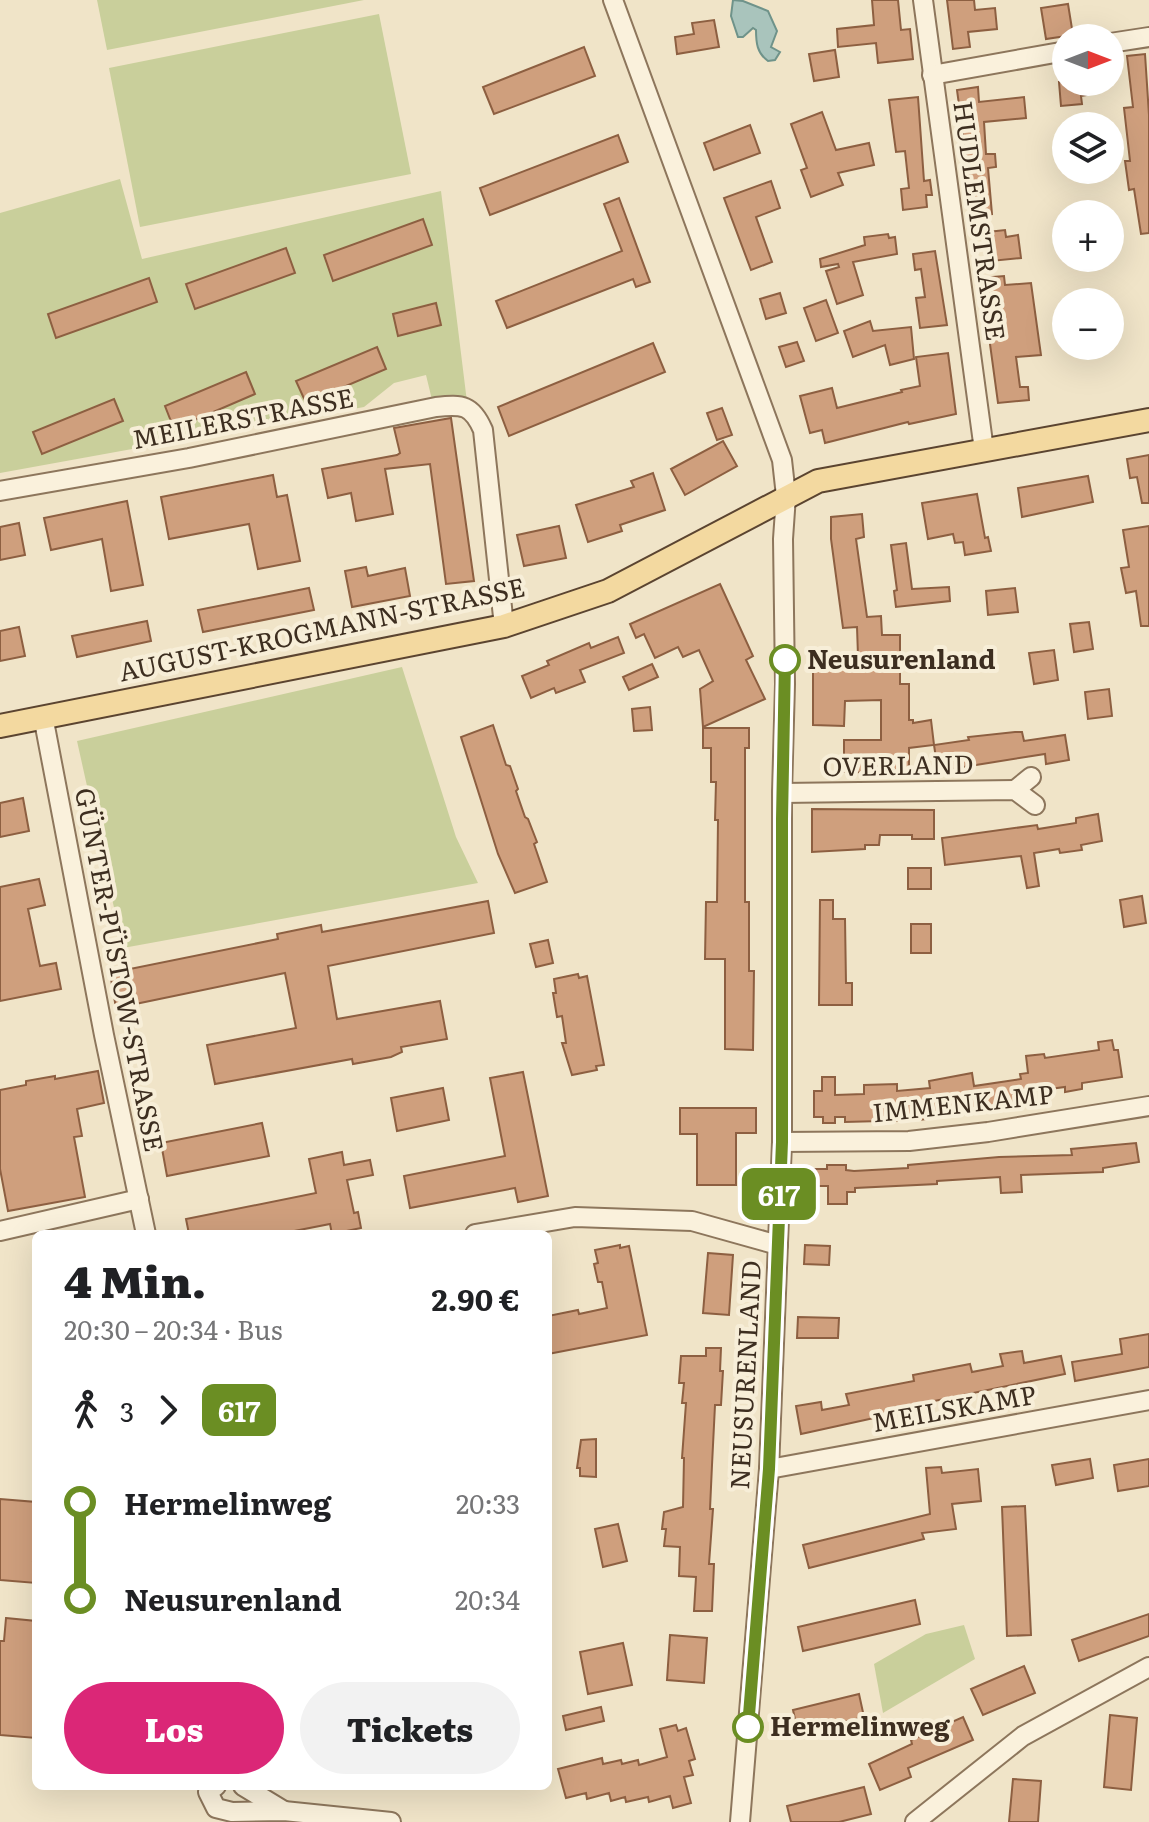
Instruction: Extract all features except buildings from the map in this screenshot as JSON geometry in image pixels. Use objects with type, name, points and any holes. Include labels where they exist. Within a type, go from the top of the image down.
[{"type":"main road","name":"AUGUST-KROGMANN-STRASSE","points":[[0,726],[504,626],[620,585],[818,481],[1149,420]]},
{"type":"street","name":"NEUSURENLAND","points":[[613,0],[782,460],[786,496],[783,539],[782,1142],[769,1469],[740,1822]]},
{"type":"street","name":"HUDLEMSTRASSE","points":[[923,0],[984,450]]},
{"type":"street","points":[[1124,41],[1149,37]]},
{"type":"street","points":[[932,75],[1052,54]]},
{"type":"street","name":"MEILERSTRASSE","points":[[0,491],[189,458],[436,407],[466,407],[477,416],[483,430],[504,626]]},
{"type":"street","name":"GÜNTER-PÜSTOW-STRASSE","points":[[43,716],[145,1230]]},
{"type":"street","points":[[1031,777],[1015,790],[1035,805]]},
{"type":"street","name":"OVERLAND","points":[[782,793],[1015,790]]},
{"type":"street","name":"IMMENKAMP","points":[[782,1142],[909,1141],[988,1132],[1149,1106]]},
{"type":"street","points":[[0,1231],[139,1199]]},
{"type":"street","points":[[495,1230],[551,1219],[692,1221],[778,1245]]},
{"type":"street","name":"MEILSKAMP","points":[[769,1469],[1149,1400]]},
{"type":"street","points":[[929,1818],[1023,1736],[1149,1667]]},
{"type":"street","points":[[211,1790],[208,1792],[216,1808],[230,1817],[284,1811],[391,1822]]},
{"type":"street","points":[[250,1790],[284,1811]]},
{"type":"green space","points":[[97,0],[364,0],[107,50]]},
{"type":"green space","points":[[379,14],[411,174],[140,227],[109,68]]},
{"type":"green space","points":[[120,179],[142,259],[441,191],[467,402],[433,404],[426,375],[394,383],[364,407],[0,473],[0,213]]},
{"type":"green space","points":[[402,667],[456,837],[478,883],[123,948],[77,741]]},
{"type":"green space","points":[[964,1625],[975,1659],[883,1713],[874,1664],[926,1634]]},
{"type":"water","points":[[733,0],[768,11],[777,31],[771,47],[780,52],[775,60],[768,61],[761,55],[753,28],[743,37],[738,37],[731,16]]},
{"type":"bus line","name":"617","points":[[748,1727],[769,1469],[782,1142],[785,660]]},
{"type":"place","name":"Neusurenland","points":[[785,660]]},
{"type":"place","name":"Hermelinweg","points":[[748,1727]]}]
